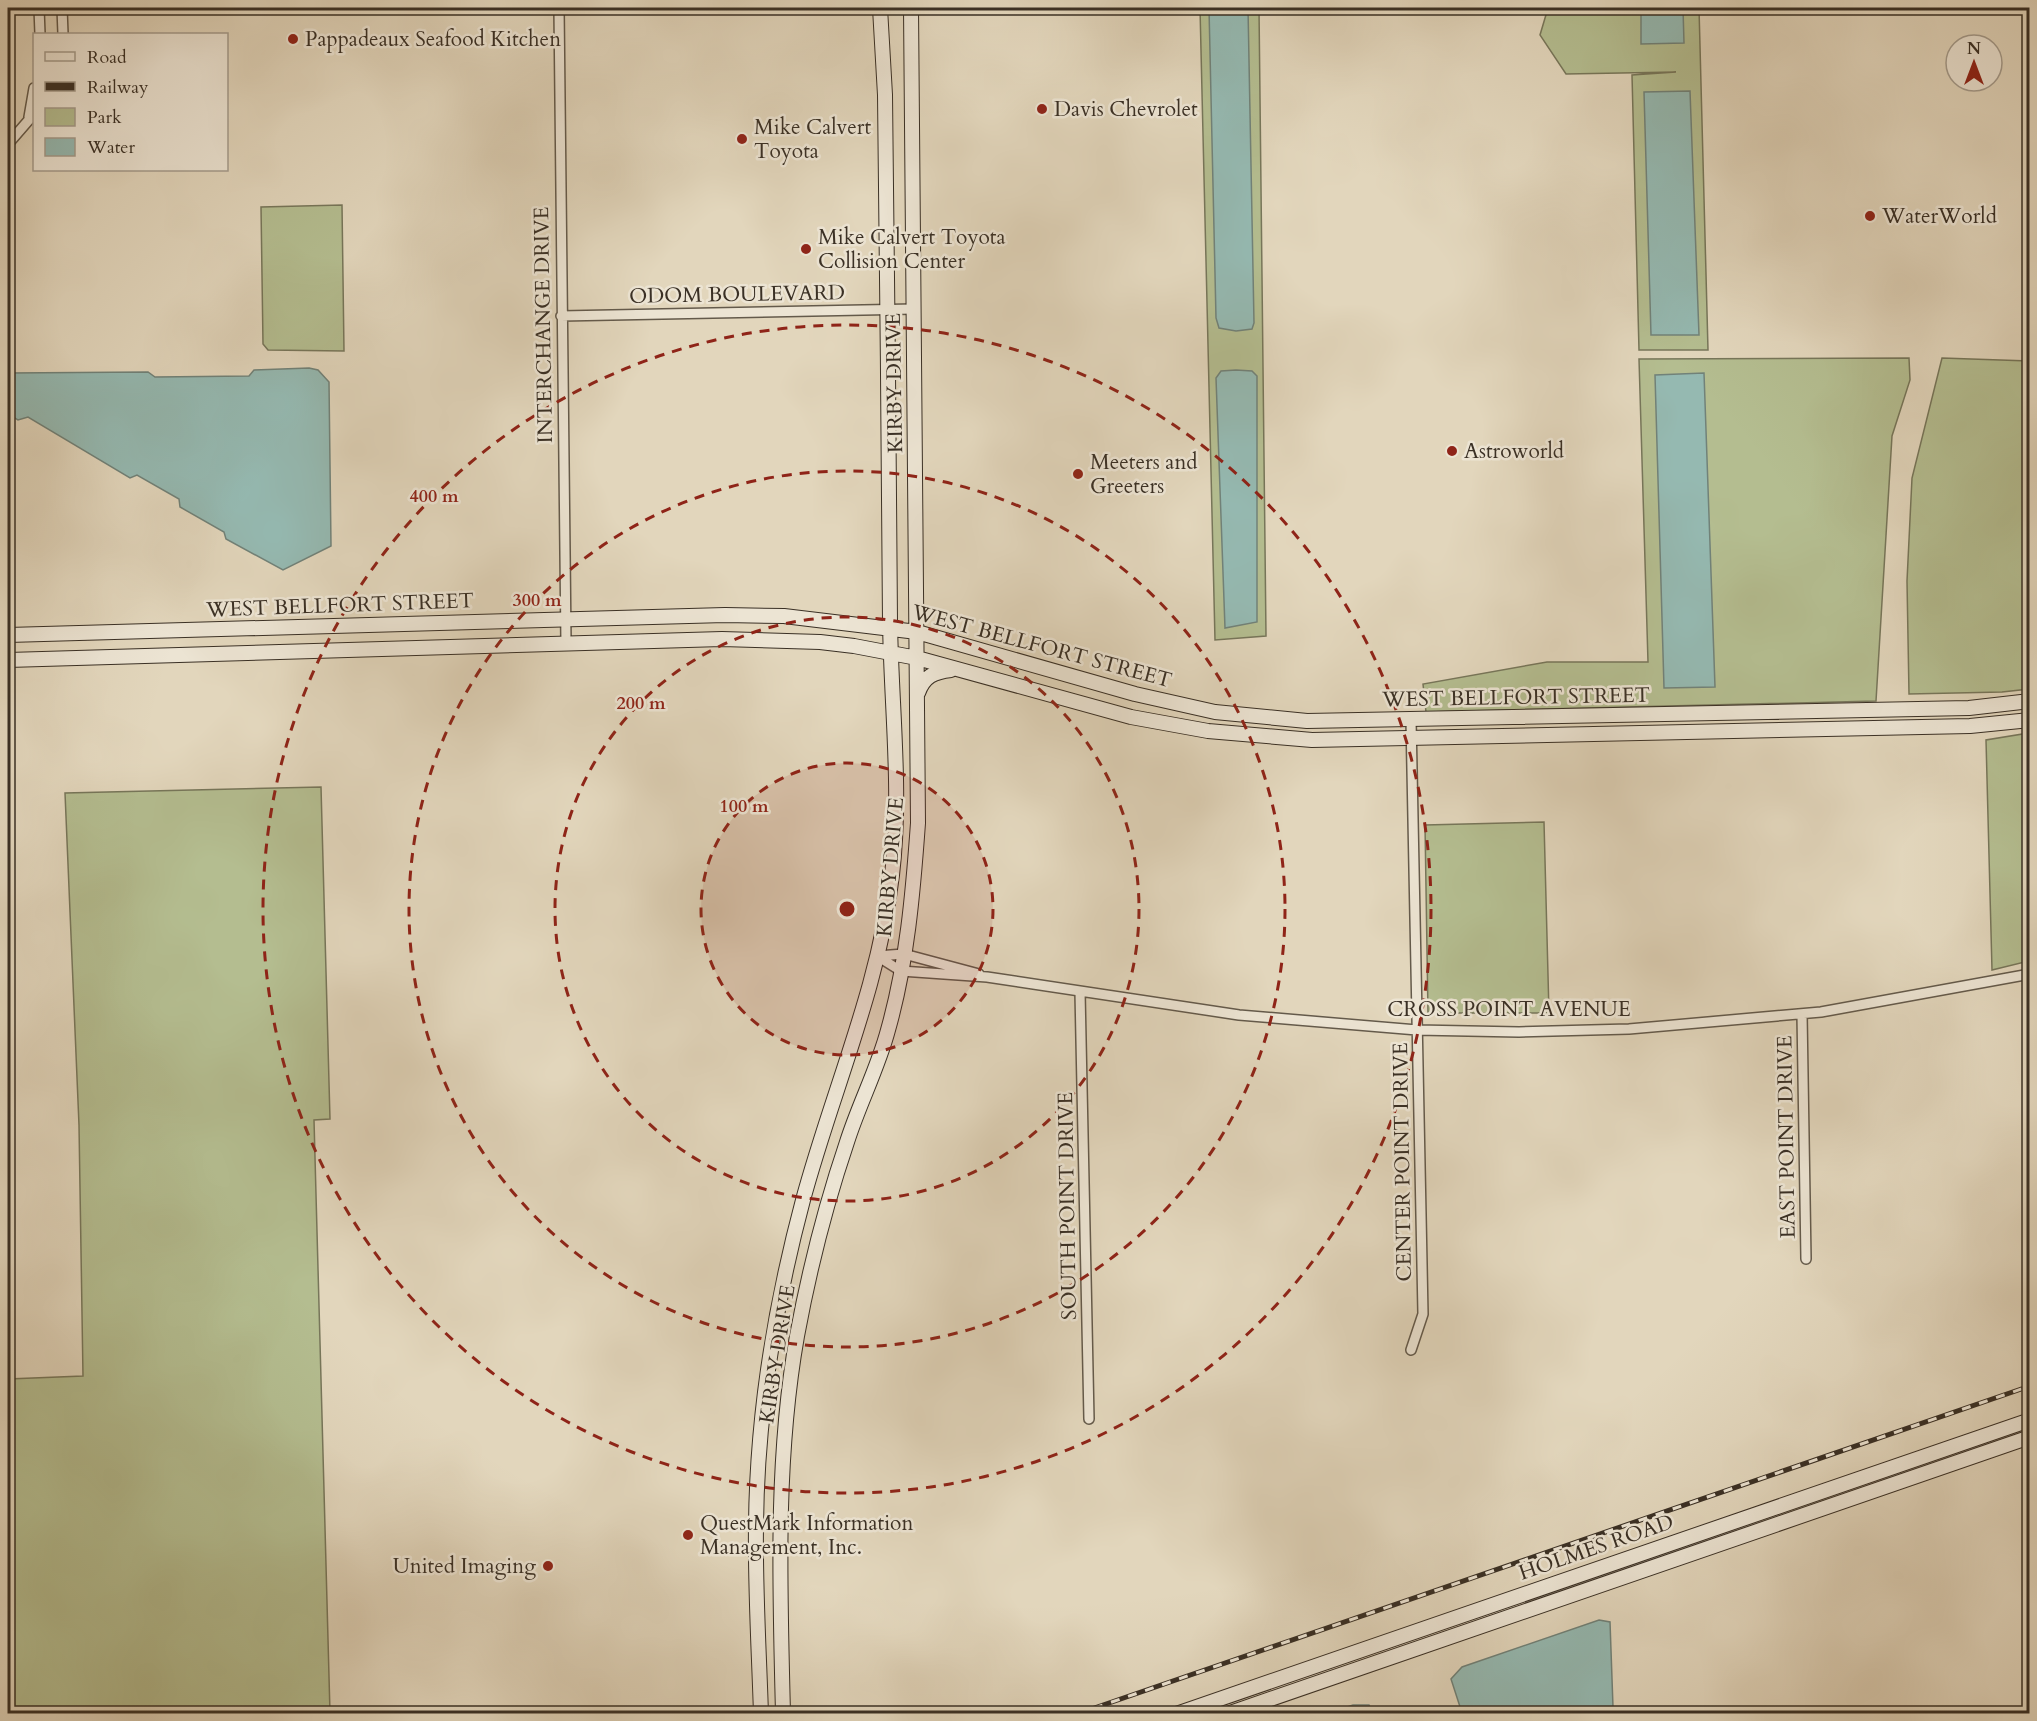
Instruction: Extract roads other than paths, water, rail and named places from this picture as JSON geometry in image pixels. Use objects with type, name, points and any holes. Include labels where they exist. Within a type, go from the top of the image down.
[{"type":"main road","name":"KIRBY DRIVE","points":[[761,1713],[756,1522],[762,1420],[782,1291],[803,1199],[856,1032],[877,956],[892,876],[896,802],[891,629],[885,95],[880,8]]},
{"type":"main road","name":"KIRBY DRIVE","points":[[783,1713],[782,1464],[797,1337],[847,1142],[888,1032],[904,954],[918,823],[911,8]]},
{"type":"main road","points":[[885,95],[912,94]]},
{"type":"main road","points":[[722,639],[725,615]]},
{"type":"main road","name":"WEST BELLFORT STREET","points":[[8,634],[725,615],[784,616],[917,632],[1135,694],[1215,712],[1307,721],[1969,708],[2030,701]]},
{"type":"main road","points":[[398,624],[399,647]]},
{"type":"main road","points":[[258,628],[259,652]]},
{"type":"main road","points":[[115,632],[115,656]]},
{"type":"main road","name":"WEST BELLFORT STREET","points":[[8,660],[722,639],[820,642],[892,653],[1131,717],[1256,737],[1312,740],[1970,726],[2030,720]]},
{"type":"main road","points":[[917,698],[921,683],[929,676],[936,671],[957,669]]},
{"type":"main road","points":[[1131,717],[1135,694]]},
{"type":"main road","points":[[823,1134],[847,1142]]},
{"type":"main road","points":[[782,1291],[806,1296]]},
{"type":"main road","points":[[762,1420],[787,1422]]},
{"type":"main road","name":"HOLMES ROAD","points":[[1176,1713],[2030,1420]]},
{"type":"main road","name":"HOLMES ROAD","points":[[1227,1713],[2030,1437]]},
{"type":"main road","points":[[1927,1455],[1931,1470]]},
{"type":"main road","points":[[1657,1548],[1663,1563]]},
{"type":"main road","points":[[758,1618],[781,1617]]},
{"type":"main road","points":[[1390,1640],[1396,1655]]},
{"type":"street","points":[[39,8],[40,33]]},
{"type":"street","points":[[62,8],[63,33]]},
{"type":"street","name":"INTERCHANGE DRIVE","points":[[558,8],[566,643]]},
{"type":"street","points":[[8,144],[32,115]]},
{"type":"street","name":"ODOM BOULEVARD","points":[[561,316],[914,309]]},
{"type":"street","name":"CENTER POINT DRIVE","points":[[1411,720],[1423,1314],[1411,1350]]},
{"type":"street","name":"CROSS POINT AVENUE","points":[[877,956],[904,954],[965,968],[987,977]]},
{"type":"street","name":"CROSS POINT AVENUE","points":[[877,956],[901,971],[987,977],[1239,1015],[1417,1030],[1519,1032],[1629,1029],[1802,1014],[1860,1006],[2030,974]]},
{"type":"street","name":"SOUTH POINT DRIVE","points":[[1080,992],[1089,1419]]},
{"type":"street","name":"EAST POINT DRIVE","points":[[1802,1014],[1806,1259]]},
{"type":"water","points":[[1209,8],[1248,8],[1254,323],[1252,329],[1236,331],[1219,328],[1216,318]]},
{"type":"water","points":[[1641,8],[1683,8],[1684,43],[1641,44]]},
{"type":"water","points":[[1690,91],[1699,335],[1651,335],[1644,92]]},
{"type":"water","points":[[309,368],[318,370],[329,382],[331,546],[283,570],[226,539],[224,532],[180,507],[179,499],[137,475],[130,478],[28,417],[18,420],[8,414],[8,373],[148,372],[155,377],[249,376],[254,370]]},
{"type":"water","points":[[1221,371],[1252,371],[1257,376],[1257,622],[1225,628],[1216,378]]},
{"type":"water","points":[[1704,373],[1715,687],[1664,688],[1655,375]]},
{"type":"water","points":[[1599,1620],[1610,1622],[1613,1707],[1608,1713],[1462,1713],[1451,1679],[1462,1667]]},
{"type":"water","points":[[1353,1705],[1369,1705],[1373,1713],[1330,1713]]},
{"type":"railway","points":[[1077,1714],[2030,1386]]},
{"type":"place","name":"Pappadeaux Seafood Kitchen","points":[[293,39]]},
{"type":"place","name":"Davis Chevrolet","points":[[1042,109]]},
{"type":"place","name":"Mike Calvert Toyota","points":[[742,139]]},
{"type":"place","name":"WaterWorld","points":[[1870,216]]},
{"type":"place","name":"Mike Calvert Toyota Collision Center","points":[[806,249]]},
{"type":"place","name":"Astroworld","points":[[1452,451]]},
{"type":"place","name":"Meeters and Greeters","points":[[1078,474]]},
{"type":"place","name":"QuestMark Information Management, Inc.","points":[[688,1535]]},
{"type":"place","name":"United Imaging","points":[[548,1566]]}]
